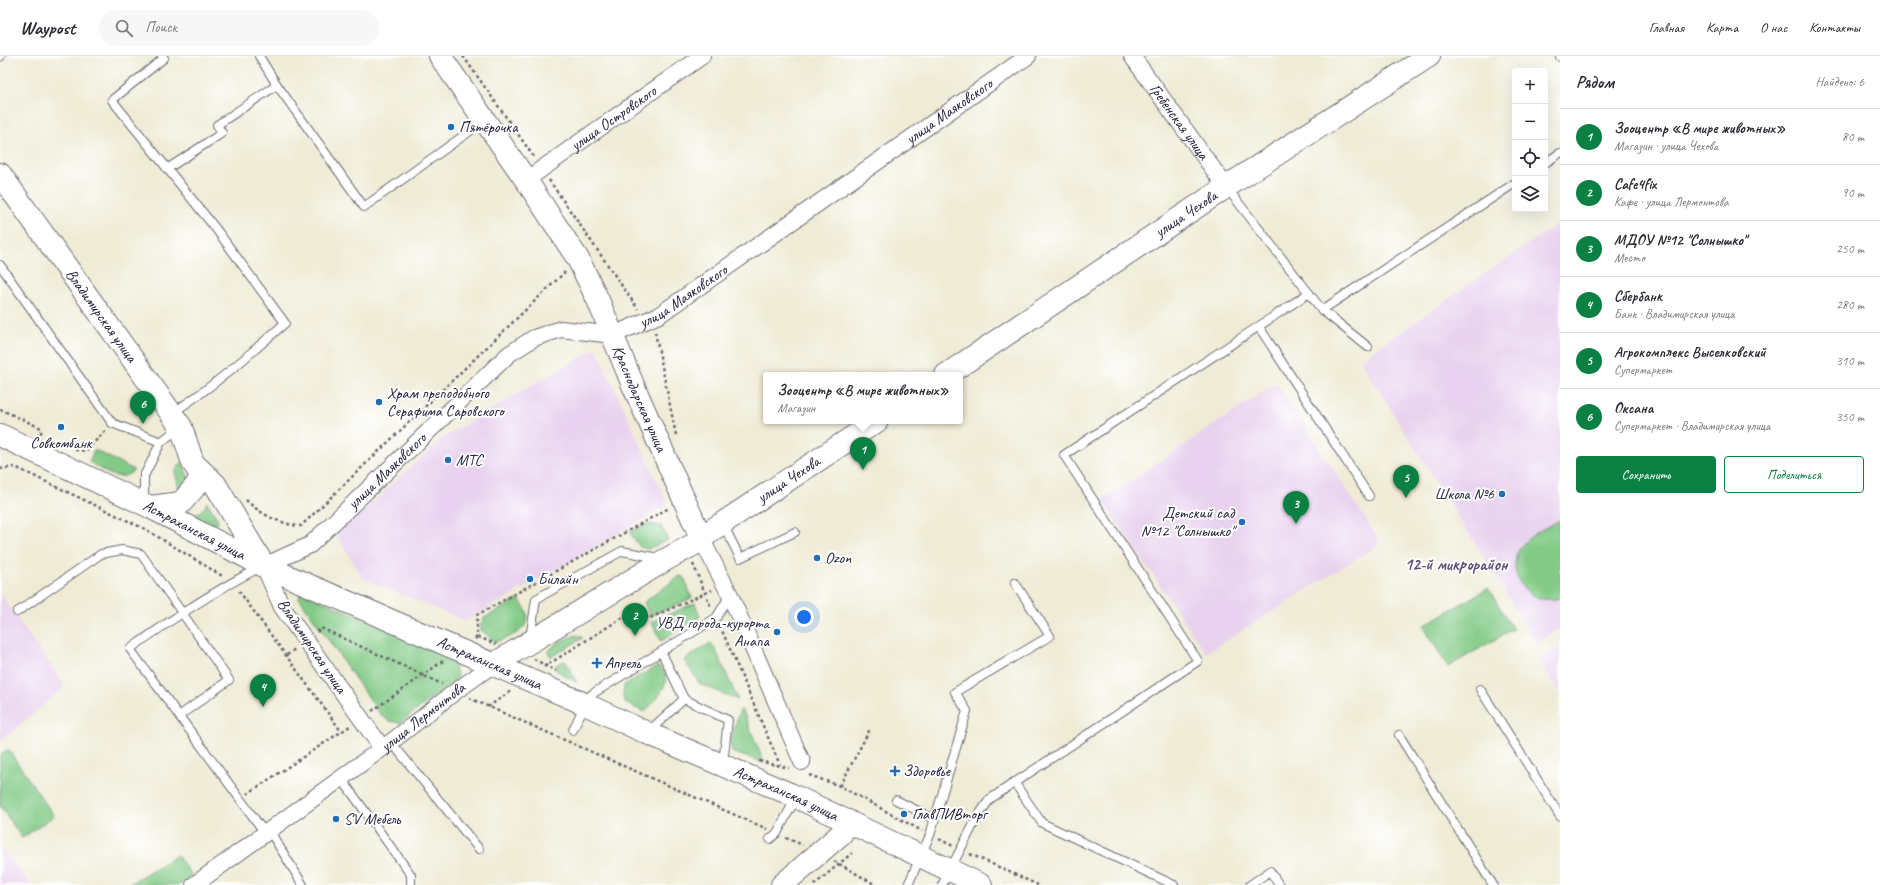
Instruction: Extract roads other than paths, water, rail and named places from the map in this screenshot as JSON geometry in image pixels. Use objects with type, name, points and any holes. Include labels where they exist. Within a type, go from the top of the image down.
[{"type":"street","name":"Краснодарская улица","points":[[440,56],[526,180],[578,259],[614,334],[633,385],[702,540],[727,590],[802,762]]},
{"type":"street","name":"улица Островского","points":[[526,180],[702,56]]},
{"type":"street","name":"улица Маяковского","points":[[264,566],[310,545],[510,354],[534,338],[562,329],[614,334],[659,315],[1028,56]]},
{"type":"street","name":"Гребенская улица","points":[[1132,56],[1226,187]]},
{"type":"street","name":"улица Чехова","points":[[950,372],[1226,187],[1429,56]]},
{"type":"street","name":"Владимирская улица","points":[[0,174],[176,420],[193,463],[202,476],[194,488],[180,503],[147,506]]},
{"type":"street","name":"улица Чехова","points":[[702,540],[709,532],[872,424]]},
{"type":"street","name":"Астраханская улица","points":[[1,438],[182,523],[264,566],[494,664],[647,733],[722,764],[848,820],[920,855],[945,877],[981,885]]},
{"type":"street","name":"Владимирская улица","points":[[193,463],[216,484],[264,566],[282,607],[361,719],[387,745]]},
{"type":"street","name":"улица Лермонтова","points":[[194,885],[387,745],[456,691],[494,664],[666,560],[702,540]]},
{"type":"street","points":[[782,885],[841,834],[848,820]]},
{"type":"lane","points":[[147,506],[144,476],[161,442],[176,420],[198,397],[228,373],[285,322],[216,230],[112,100],[164,58],[162,56]]},
{"type":"lane","points":[[260,56],[277,84],[364,207],[485,121]]},
{"type":"lane","points":[[167,169],[222,133],[217,125],[277,84]]},
{"type":"lane","points":[[1548,161],[1560,153]]},
{"type":"lane","points":[[1322,310],[1512,185]]},
{"type":"lane","points":[[1226,187],[1322,310],[1368,347]]},
{"type":"lane","points":[[0,265],[112,423],[161,442]]},
{"type":"lane","points":[[945,877],[978,816],[990,799],[1198,661],[1064,455],[1309,293]]},
{"type":"lane","points":[[1259,326],[1369,496]]},
{"type":"lane","points":[[723,523],[740,558],[795,532]]},
{"type":"lane","points":[[17,612],[101,554],[122,550],[141,554],[229,680],[179,716]]},
{"type":"lane","points":[[529,642],[536,599],[622,551],[666,560]]},
{"type":"lane","points":[[264,566],[232,582],[182,612],[130,649],[239,799],[267,832],[304,885]]},
{"type":"lane","points":[[908,885],[934,818],[968,712],[955,692],[1050,636],[1015,583]]},
{"type":"lane","points":[[573,730],[585,704],[592,694],[662,653],[716,618],[727,590]]},
{"type":"lane","points":[[662,653],[684,699],[728,720],[725,753],[722,764]]},
{"type":"lane","points":[[1480,689],[1560,816]]},
{"type":"lane","points":[[647,733],[684,699]]},
{"type":"lane","points":[[1399,734],[1493,885]]},
{"type":"lane","points":[[387,745],[479,849]]},
{"type":"lane","points":[[341,778],[411,875],[411,885]]},
{"type":"lane","points":[[1014,782],[1042,823],[1174,885]]},
{"type":"lane","points":[[773,836],[797,797]]},
{"type":"lane","points":[[896,800],[934,818]]},
{"type":"lane","points":[[1250,885],[1270,872],[1278,885]]},
{"type":"place","name":"Пятёрочка","points":[[451,127]]},
{"type":"place","name":"Храм преподобного Серафима Саровского","points":[[379,402]]},
{"type":"place","name":"Оксана","points":[[143,424]]},
{"type":"place","name":"Совкомбанк","points":[[61,427]]},
{"type":"place","name":"МТС","points":[[448,460]]},
{"type":"place","name":"Зооцентр «В мире животных»","points":[[863,470]]},
{"type":"place","name":"Школа №6","points":[[1502,494]]},
{"type":"place","name":"Агрокомплекс Выселковский","points":[[1406,498]]},
{"type":"place","name":"Детский сад №12 \"Солнышко\"","points":[[1242,522]]},
{"type":"place","name":"МДОУ №12 \"Солнышко\"","points":[[1296,524]]},
{"type":"place","name":"Ozon","points":[[817,558]]},
{"type":"place","name":"Билайн","points":[[530,579]]},
{"type":"place","name":"УВД города-курорта Анапа","points":[[777,632]]},
{"type":"place","name":"Cafe4fix","points":[[635,636]]},
{"type":"place","name":"Апрель","points":[[597,663]]},
{"type":"place","name":"Сбербанк","points":[[263,707]]},
{"type":"place","name":"Здоровье","points":[[895,771]]},
{"type":"place","name":"ГлавПИВторг","points":[[904,814]]},
{"type":"place","name":"SV Мебель","points":[[336,819]]},
{"type":"district","name":"12-й микрорайон","points":[[1456,564]]}]
